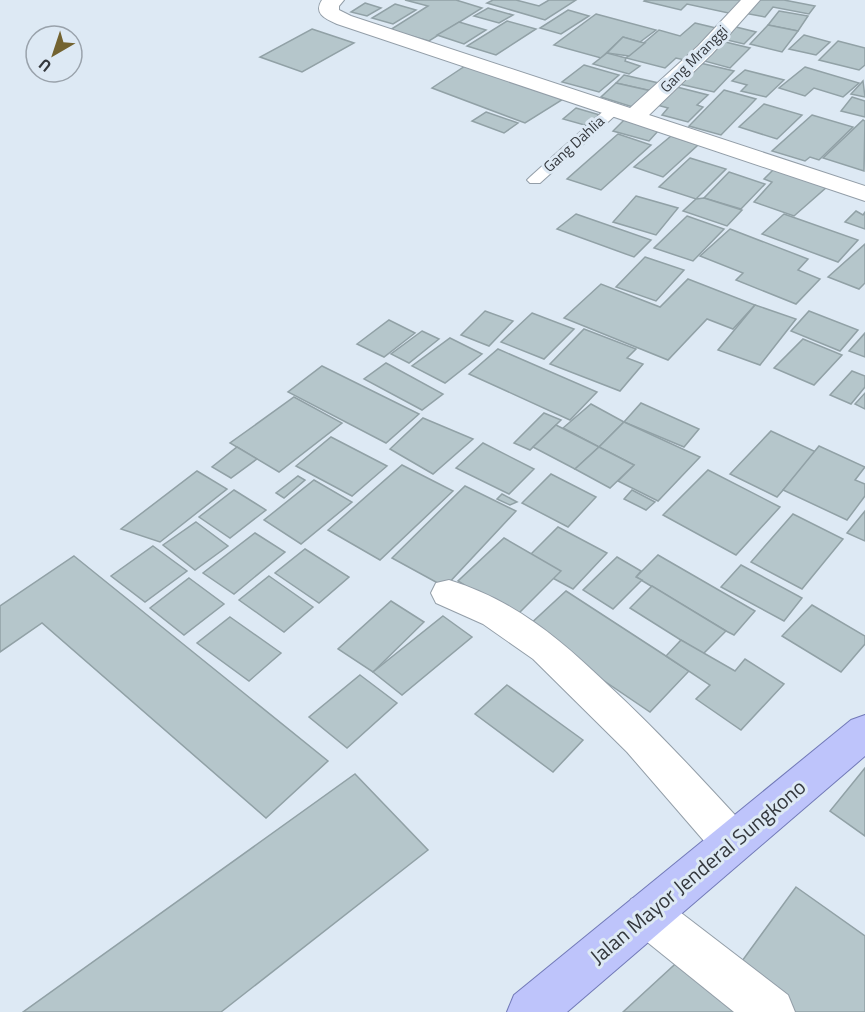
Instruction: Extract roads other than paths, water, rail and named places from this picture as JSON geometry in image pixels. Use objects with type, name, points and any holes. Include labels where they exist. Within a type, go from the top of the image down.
[{"type":"main road","name":"Jalan Mayor Jenderal Sungkono","points":[[531,1012],[865,732]]},
{"type":"street","points":[[334,0],[329,4],[329,12],[344,20],[865,194]]},
{"type":"street","name":"Gang Mranggi","points":[[635,117],[705,50],[751,0]]},
{"type":"street","points":[[449,594],[496,614],[546,648],[641,740],[732,842]]},
{"type":"street","points":[[647,914],[771,1012]]},
{"type":"lane","name":"Gang Dahlia","points":[[535,180],[614,109]]}]
